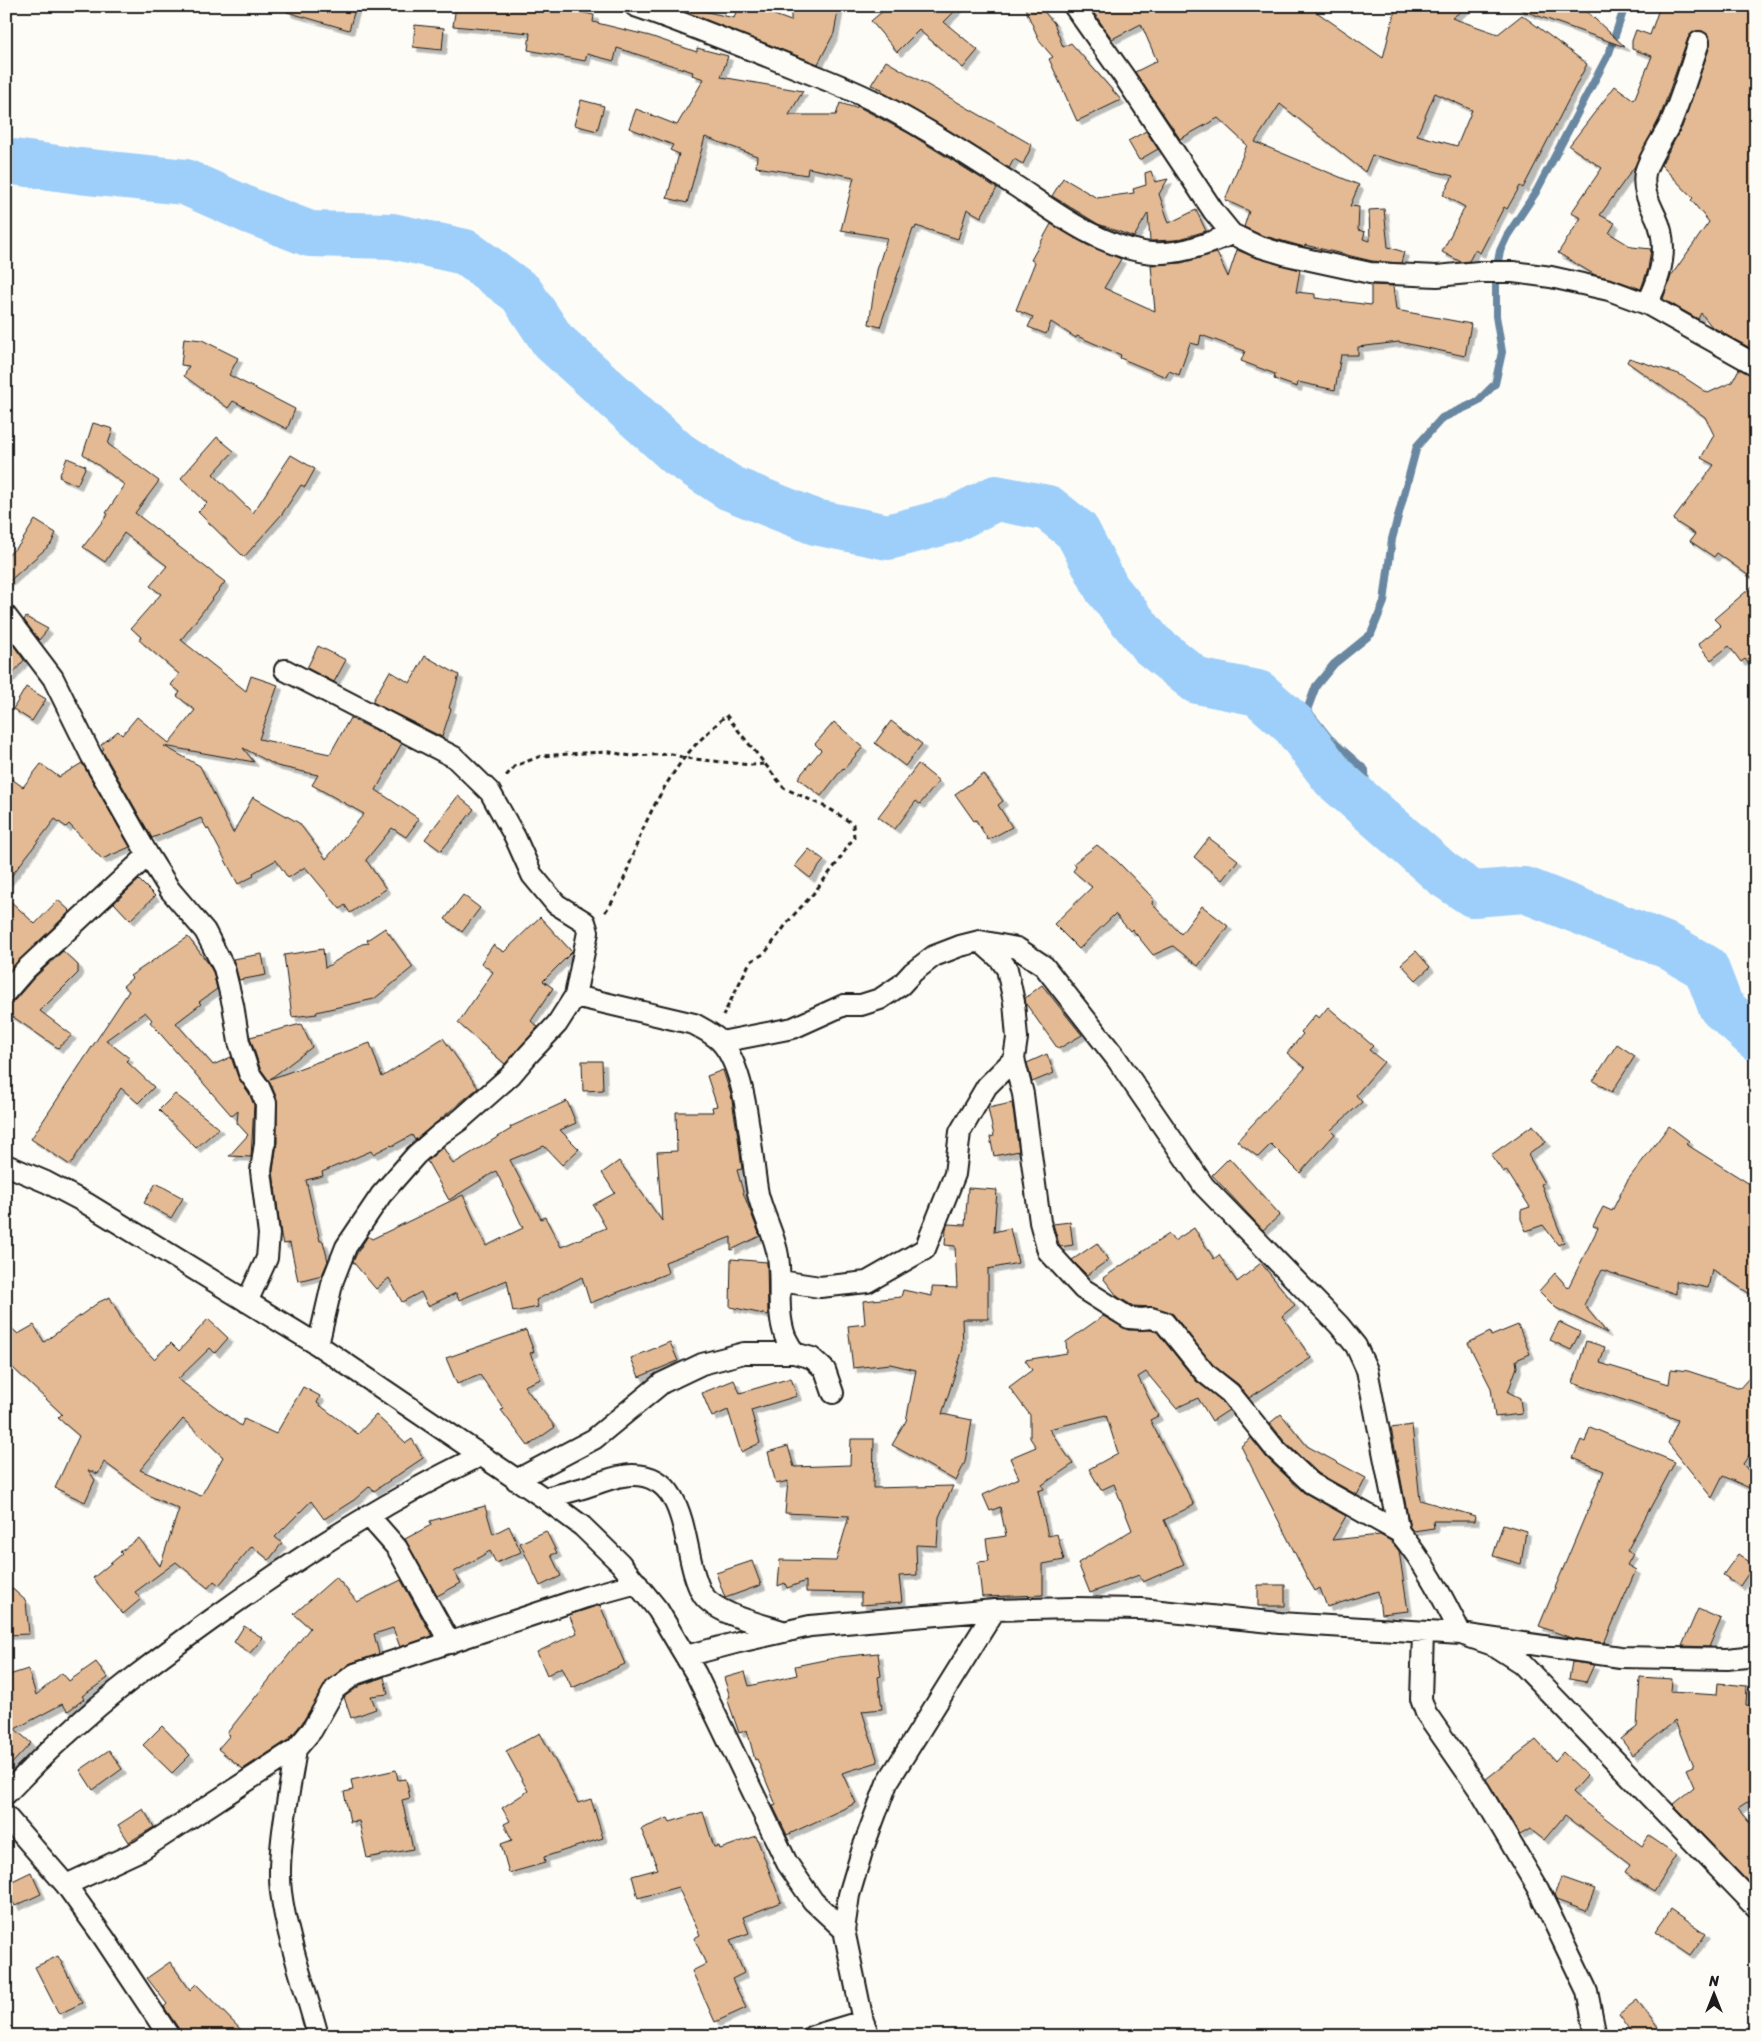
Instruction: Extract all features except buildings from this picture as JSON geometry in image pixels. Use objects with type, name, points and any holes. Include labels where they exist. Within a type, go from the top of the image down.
[{"type":"street","points":[[635,6],[793,67],[877,103],[932,134],[1052,211],[1095,236],[1137,250],[1163,253],[1194,248],[1232,234]]},
{"type":"street","points":[[1074,6],[1125,78],[1214,212],[1232,234],[1257,246],[1287,255],[1370,273],[1437,276],[1479,272],[1513,272],[1551,277],[1609,290],[1647,304],[1756,364]]},
{"type":"street","points":[[1647,304],[1657,284],[1663,260],[1662,238],[1645,193],[1645,172],[1672,120],[1699,42]]},
{"type":"street","points":[[6,616],[53,678],[91,755],[148,855],[170,890],[205,931],[224,968],[233,1004],[239,1042],[249,1073],[259,1087],[266,1103],[265,1143],[261,1171],[268,1234],[267,1258],[247,1302]]},
{"type":"street","points":[[285,670],[454,757],[490,792],[515,838],[532,875],[556,904],[584,922],[588,932],[574,996],[557,1024],[511,1076],[460,1120],[416,1154],[381,1195],[346,1247],[333,1280],[318,1345]]},
{"type":"street","points":[[6,992],[25,970],[148,855]]},
{"type":"street","points":[[980,941],[1000,959],[1007,969],[1014,1002],[1017,1038],[1014,1059],[1023,1094],[1040,1222],[1048,1252],[1083,1289],[1129,1318],[1142,1320],[1151,1318],[1164,1322],[1205,1374],[1230,1393],[1274,1449],[1311,1483],[1399,1532],[1412,1548],[1436,1585],[1461,1634],[1492,1646],[1521,1663],[1756,1907]]},
{"type":"street","points":[[717,1038],[793,1028],[844,1005],[861,1004],[880,999],[901,985],[913,972],[934,956],[980,941],[1017,948],[1044,966],[1116,1058],[1204,1186],[1339,1325],[1356,1346],[1367,1370],[1399,1532]]},
{"type":"street","points":[[574,996],[694,1024],[717,1038],[732,1061],[745,1099],[762,1213],[778,1254],[780,1306],[785,1334],[794,1353]]},
{"type":"street","points":[[780,1281],[820,1287],[867,1282],[925,1249],[955,1174],[960,1132],[987,1086],[1014,1059]]},
{"type":"street","points":[[6,1165],[46,1182],[86,1203],[318,1345],[544,1498],[582,1526],[620,1563],[658,1610],[686,1656],[787,1864],[813,1901],[844,1930]]},
{"type":"street","points":[[516,1480],[594,1439],[662,1383],[702,1364],[744,1353],[794,1353],[812,1358],[825,1370],[833,1393]]},
{"type":"street","points":[[6,1794],[65,1735],[174,1647],[259,1585],[368,1515],[427,1481],[480,1456]]},
{"type":"street","points":[[544,1498],[631,1475],[646,1476],[659,1480],[669,1491],[678,1510],[698,1582],[704,1596],[719,1608],[745,1620],[783,1631]]},
{"type":"street","points":[[368,1515],[397,1548],[450,1643]]},
{"type":"street","points":[[66,1885],[142,1850],[296,1749],[312,1730],[335,1689],[355,1674],[586,1597],[637,1583]]},
{"type":"street","points":[[686,1656],[783,1631],[840,1623],[995,1610],[1074,1608],[1141,1609],[1280,1623],[1461,1634],[1620,1657],[1727,1659],[1756,1656]]},
{"type":"street","points":[[813,2036],[866,2028],[844,1930],[849,1895],[863,1848],[887,1783],[995,1610]]},
{"type":"street","points":[[1423,1632],[1421,1699],[1426,1713],[1480,1791],[1538,1889],[1587,1991],[1596,2036]]},
{"type":"street","points":[[296,1749],[282,1850],[281,1891],[288,1927],[318,2036]]},
{"type":"street","points":[[6,1816],[66,1885],[104,1938],[169,2036]]},
{"type":"path","points":[[588,932],[614,900],[628,872],[640,836],[678,766],[726,715],[784,788],[830,809],[853,824],[854,838],[826,877],[791,918],[765,953],[750,962],[717,1038]]},
{"type":"path","points":[[490,792],[515,766],[541,756],[610,752],[631,756],[672,754],[685,758],[751,765],[766,764]]},
{"type":"waterway","points":[[1497,266],[1500,251],[1507,236],[1536,192],[1609,53],[1625,6]]},
{"type":"waterway","points":[[6,161],[185,182],[250,211],[310,234],[392,236],[465,252],[521,293],[553,341],[678,454],[730,488],[815,522],[888,537],[952,520],[996,498],[1048,508],[1077,531],[1107,589],[1151,644],[1197,681],[1258,693],[1294,725],[1334,778],[1443,874],[1473,894],[1525,890],[1668,946],[1706,968],[1721,1007],[1756,1038]]},
{"type":"waterway","points":[[1367,806],[1365,770],[1329,738],[1307,710],[1316,686],[1334,664],[1371,634],[1384,602],[1392,539],[1417,446],[1442,418],[1477,402],[1495,384],[1502,352],[1496,316],[1496,284]]}]
